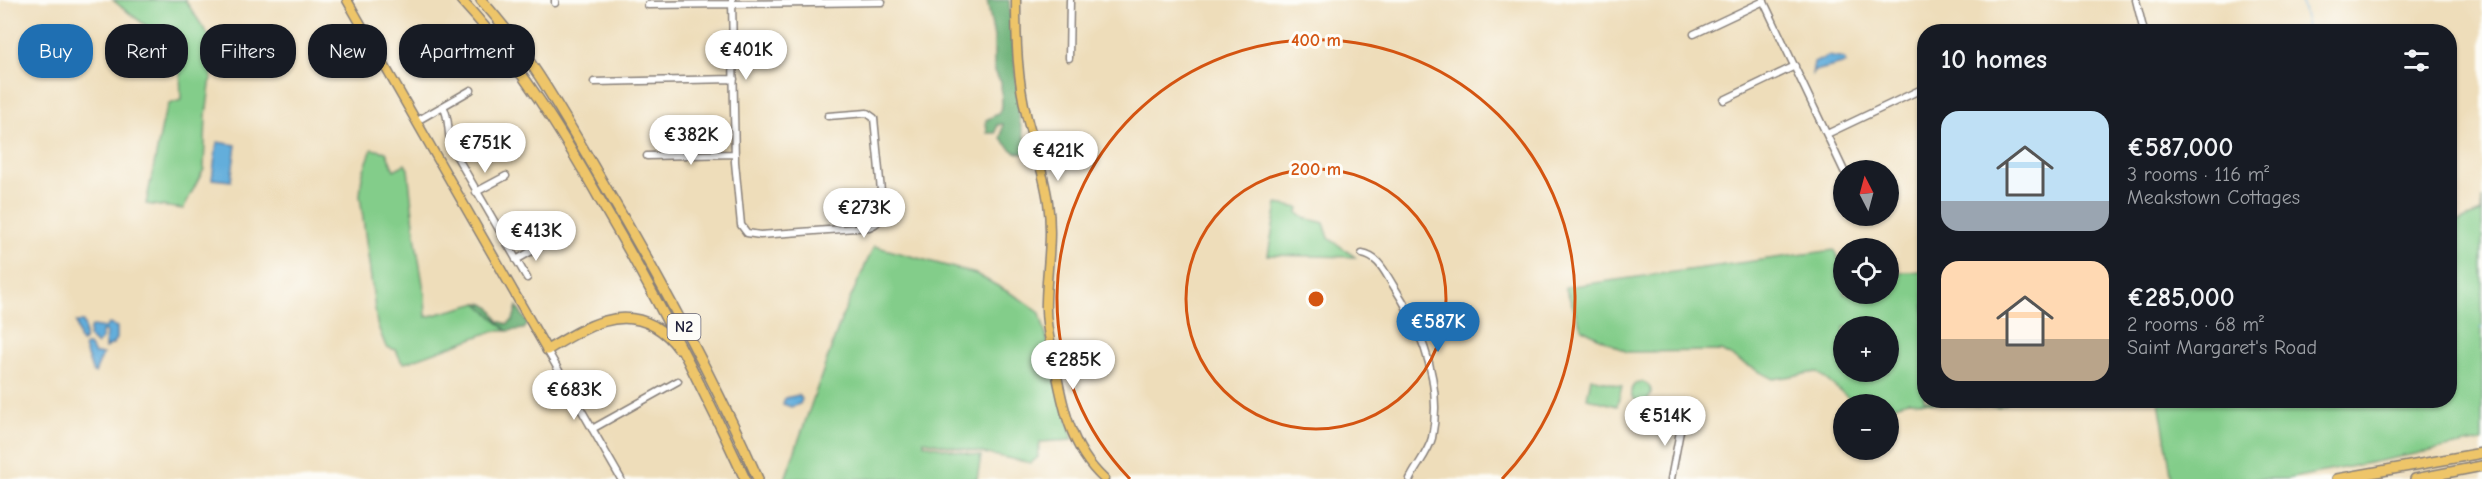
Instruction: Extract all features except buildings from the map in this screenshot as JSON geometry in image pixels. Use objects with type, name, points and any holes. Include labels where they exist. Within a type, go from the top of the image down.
[{"type":"highway","name":"N2","points":[[461,0],[512,60],[559,131],[640,268],[745,479]]},
{"type":"highway","name":"N2","points":[[481,0],[518,43],[544,82],[601,179],[667,296],[724,406],[758,479]]},
{"type":"highway","points":[[489,0],[544,75],[565,109],[601,179]]},
{"type":"highway","points":[[547,350],[599,322],[623,318],[646,322],[666,334],[676,345],[710,405]]},
{"type":"highway","points":[[2340,478],[2482,451]]},
{"type":"highway","points":[[2415,479],[2482,466]]},
{"type":"main road","points":[[347,0],[547,350]]},
{"type":"main road","points":[[1016,0],[1020,80],[1026,117],[1044,175],[1048,203],[1051,244],[1046,309],[1054,365],[1071,433],[1084,456],[1104,479]]},
{"type":"street","points":[[1069,58],[1070,0]]},
{"type":"street","points":[[1694,34],[1763,0],[1839,160]]},
{"type":"street","points":[[2136,0],[2142,24]]},
{"type":"street","points":[[732,2],[735,162],[741,225],[747,233],[760,235],[869,227],[876,224],[883,212],[874,118],[867,113],[828,116]]},
{"type":"street","points":[[648,5],[732,2],[882,2]]},
{"type":"street","points":[[1724,100],[1795,66]]},
{"type":"street","points":[[594,82],[734,79]]},
{"type":"street","points":[[417,121],[471,90]]},
{"type":"street","points":[[1827,134],[1917,91]]},
{"type":"street","points":[[443,106],[449,119],[450,144],[527,279]]},
{"type":"street","points":[[648,156],[735,154]]},
{"type":"street","points":[[476,192],[506,176]]},
{"type":"street","points":[[516,260],[544,244]]},
{"type":"street","points":[[1362,254],[1375,258],[1407,308],[1423,341],[1434,390],[1431,440],[1410,479]]},
{"type":"street","points":[[547,350],[621,479]]},
{"type":"street","points":[[592,429],[678,381]]},
{"type":"street","points":[[1671,479],[1684,410],[1672,405]]},
{"type":"green space","points":[[113,0],[185,0],[201,24],[200,78],[211,78],[206,116],[204,169],[183,209],[146,204],[164,116],[169,104],[181,100],[180,78],[188,78],[188,24],[144,24]]},
{"type":"green space","points":[[987,0],[1009,0],[1020,123],[1030,154],[1017,152],[1007,145],[1001,138],[1003,124],[997,125],[996,133],[987,133],[986,120],[998,114],[1002,106],[1001,82],[994,72],[994,37]]},
{"type":"green space","points":[[372,149],[386,152],[394,170],[405,164],[408,169],[426,317],[478,303],[507,331],[493,331],[405,363],[401,361],[396,350],[386,347],[377,324],[360,196],[362,175]]},
{"type":"green space","points":[[2482,198],[2482,441],[2287,479],[2172,479],[2160,408],[2457,408],[2457,222],[2481,213]]},
{"type":"green space","points":[[1277,204],[1299,208],[1298,213],[1304,218],[1324,223],[1329,238],[1355,257],[1268,255]]},
{"type":"green space","points":[[874,246],[976,274],[1019,298],[1040,313],[1073,440],[1040,442],[1038,457],[1031,463],[924,441],[924,444],[981,456],[977,479],[785,479],[842,317]]},
{"type":"green space","points":[[1833,250],[1833,304],[1899,304],[1899,272],[1917,271],[1917,402],[1899,404],[1899,394],[1844,394],[1817,372],[1773,379],[1721,351],[1627,352],[1582,329],[1565,287]]},
{"type":"green space","points":[[478,303],[489,306],[498,321],[507,324],[513,320],[517,306],[528,324],[524,329],[507,331]]},
{"type":"green space","points":[[1591,378],[1622,386],[1617,406],[1587,398]]},
{"type":"green space","points":[[1641,382],[1648,385],[1651,392],[1648,399],[1641,402],[1634,399],[1631,392],[1634,385]]},
{"type":"water","points":[[1828,56],[1844,59],[1846,63],[1815,71],[1812,74],[1814,63]]},
{"type":"water","points":[[217,142],[236,145],[231,181],[212,179]]},
{"type":"water","points":[[76,322],[83,322],[85,328],[85,339],[82,342],[79,338]]},
{"type":"water","points":[[109,324],[117,327],[117,339],[105,348],[106,331],[102,331],[102,338],[97,345],[89,337],[90,329],[93,326],[105,328]]},
{"type":"water","points":[[89,345],[95,354],[103,354],[95,373],[93,373],[84,347]]},
{"type":"water","points":[[799,395],[802,399],[800,404],[791,407],[783,404],[785,398]]},
{"type":"waterway","points":[[2301,0],[2306,24]]}]
